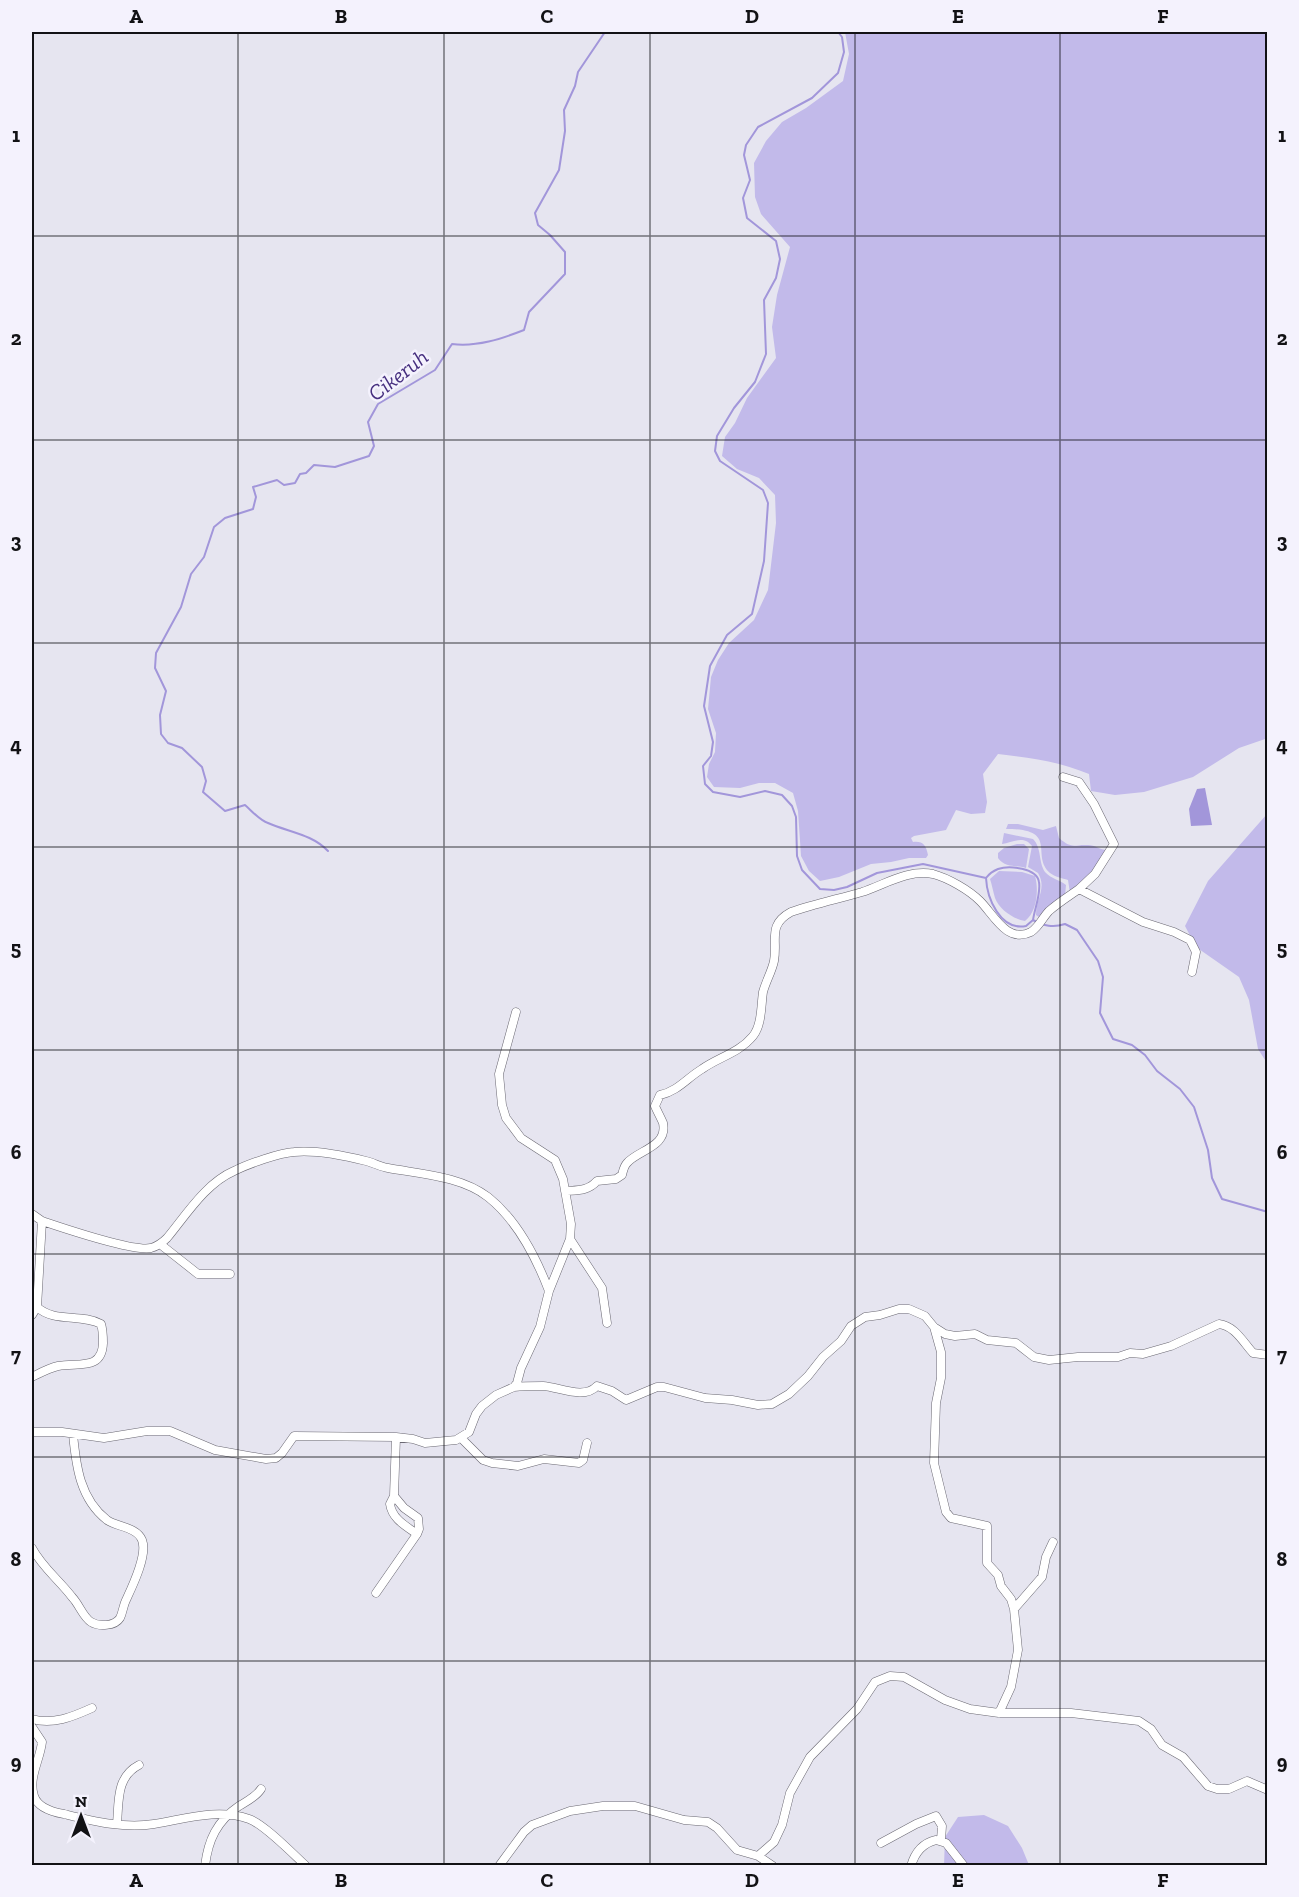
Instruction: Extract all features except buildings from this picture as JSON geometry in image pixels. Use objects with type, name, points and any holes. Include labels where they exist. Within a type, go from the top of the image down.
[{"type":"street","points":[[565,1191],[584,1190],[597,1181],[616,1179],[622,1175],[625,1164],[637,1155],[650,1150],[661,1136],[663,1124],[655,1106],[660,1095],[675,1090],[703,1068],[734,1053],[753,1036],[774,959],[776,929],[781,919],[791,912],[898,878],[916,874],[931,874],[974,896],[994,920],[1013,933],[1027,933],[1037,927],[1050,911],[1095,874],[1114,844],[1094,804],[1079,782],[1063,777]]},
{"type":"street","points":[[1079,889],[1143,922],[1190,940],[1196,952],[1192,972]]},
{"type":"street","points":[[514,1387],[540,1327],[549,1291],[570,1239],[571,1224],[560,1169],[555,1160],[521,1138],[506,1118],[502,1105],[499,1074],[516,1012]]},
{"type":"street","points":[[32,1214],[42,1221],[143,1249],[160,1244],[204,1194],[224,1176],[244,1167],[294,1152],[321,1154],[462,1183],[479,1191],[492,1200],[516,1227],[549,1291]]},
{"type":"street","points":[[32,1315],[37,1307],[42,1221]]},
{"type":"street","points":[[570,1239],[602,1288],[607,1323]]},
{"type":"street","points":[[160,1244],[198,1274],[230,1274]]},
{"type":"street","points":[[32,1377],[59,1366],[90,1363],[100,1356],[103,1350],[103,1329],[98,1321],[50,1315],[37,1307]]},
{"type":"street","points":[[32,1432],[104,1437],[147,1431],[170,1431],[216,1450],[266,1460],[276,1458],[282,1453],[294,1436],[396,1437],[425,1443],[461,1438],[469,1432],[482,1406],[496,1395],[514,1387],[542,1386],[583,1393],[590,1392],[597,1386],[626,1400],[657,1387],[705,1398],[758,1405],[772,1404],[789,1394],[808,1376],[823,1357],[841,1341],[851,1326],[865,1317],[899,1309],[909,1309],[925,1317],[945,1334],[955,1336],[975,1334],[987,1340],[1016,1343],[1034,1357],[1049,1360],[1143,1354],[1171,1346],[1219,1324],[1227,1325],[1233,1330],[1253,1353],[1268,1355]]},
{"type":"street","points":[[934,1327],[941,1352],[934,1463],[946,1512],[951,1518],[987,1526],[987,1563],[998,1575],[1001,1586],[1011,1599],[1014,1609],[1018,1650],[1011,1687],[999,1713]]},
{"type":"street","points":[[32,1548],[39,1562],[72,1596],[90,1621],[103,1625],[114,1624],[120,1619],[134,1584],[143,1552],[142,1539],[127,1528],[109,1521],[96,1509],[87,1496],[79,1480],[73,1434]]},
{"type":"street","points":[[396,1437],[394,1496],[390,1504],[391,1512],[417,1534]]},
{"type":"street","points":[[461,1438],[487,1462],[519,1466],[544,1459],[579,1463],[584,1460],[587,1443]]},
{"type":"street","points":[[376,1593],[419,1529],[418,1518],[404,1508],[394,1496]]},
{"type":"street","points":[[1014,1609],[1042,1577],[1046,1557],[1053,1542]]},
{"type":"street","points":[[758,1856],[774,1842],[782,1825],[790,1792],[801,1770],[820,1746],[839,1730],[857,1709],[875,1682],[890,1676],[904,1677],[961,1707],[999,1713],[1071,1713],[1139,1721],[1151,1729],[1162,1746],[1182,1757],[1208,1786],[1229,1789],[1247,1781],[1268,1790]]},
{"type":"street","points":[[32,1719],[39,1721],[63,1719],[92,1708]]},
{"type":"street","points":[[32,1727],[42,1742],[32,1784],[39,1804],[55,1812],[117,1824],[154,1824],[188,1816],[225,1815],[253,1821],[306,1866]]},
{"type":"street","points":[[117,1824],[123,1780],[131,1769],[140,1765]]},
{"type":"street","points":[[205,1866],[208,1845],[225,1815],[261,1789]]},
{"type":"street","points":[[499,1866],[524,1832],[532,1825],[570,1811],[603,1806],[635,1806],[684,1820],[708,1822],[717,1828],[737,1850],[758,1856],[773,1866]]},
{"type":"street","points":[[881,1843],[936,1816],[942,1826],[941,1840]]},
{"type":"street","points":[[911,1866],[916,1853],[922,1846],[941,1840],[964,1866]]},
{"type":"shaded area","points":[[845,32],[1267,32],[1268,738],[1239,748],[1193,777],[1144,792],[1115,795],[1091,791],[1089,774],[1044,761],[998,754],[983,774],[987,802],[985,813],[971,814],[956,810],[946,830],[911,838],[913,842],[922,843],[925,846],[928,855],[926,858],[909,858],[871,864],[839,877],[820,881],[809,871],[801,856],[798,811],[793,793],[775,783],[759,783],[740,788],[714,787],[707,777],[709,764],[715,752],[716,733],[708,709],[711,677],[718,660],[729,643],[754,620],[768,590],[776,523],[775,495],[759,478],[737,469],[722,456],[725,437],[735,423],[747,398],[776,358],[772,327],[777,295],[790,247],[761,214],[755,197],[754,163],[766,141],[782,122],[843,81],[849,54]]},
{"type":"shaded area","points":[[1205,788],[1212,825],[1191,826],[1189,809],[1197,789]]},
{"type":"shaded area","points":[[1267,814],[1267,1063],[1258,1049],[1249,1000],[1239,977],[1196,947],[1185,926],[1208,881]]},
{"type":"shaded area","points":[[1008,824],[1043,830],[1056,826],[1059,838],[1067,844],[1091,845],[1107,850],[1087,879],[1070,893],[1068,880],[1050,873],[1045,866],[1038,838],[1033,833],[1023,830],[1006,829]]},
{"type":"shaded area","points":[[1004,833],[1033,839],[1038,846],[1045,872],[1066,885],[1065,896],[1040,918],[1036,915],[1036,909],[1041,889],[1040,878],[1038,873],[1028,867],[1032,846],[1022,840],[1002,844]]},
{"type":"shaded area","points":[[1024,844],[1029,849],[1026,868],[1007,865],[998,858],[998,853],[1004,848]]},
{"type":"shaded area","points":[[999,871],[1022,872],[1035,876],[1036,900],[1032,912],[1025,921],[1007,913],[997,902],[990,879]]},
{"type":"shaded area","points":[[984,1815],[1008,1826],[1022,1848],[1029,1865],[944,1866],[945,1837],[958,1817]]},
{"type":"waterway","name":"Cikeruh","points":[[328,851],[307,837],[265,822],[245,805],[225,811],[203,792],[206,781],[202,767],[182,748],[168,743],[161,734],[160,715],[166,691],[155,668],[156,653],[181,607],[191,574],[204,557],[214,527],[225,518],[253,509],[256,497],[253,487],[277,480],[284,485],[295,483],[300,474],[306,473],[314,465],[335,467],[369,456],[374,446],[368,422],[378,404],[435,370],[452,344],[480,343],[524,330],[529,312],[565,274],[565,252],[538,225],[535,213],[559,170],[565,131],[564,110],[575,86],[578,72],[605,32]]},
{"type":"waterway","points":[[838,32],[842,37],[844,52],[838,73],[812,98],[758,127],[746,145],[744,155],[750,180],[743,198],[747,218],[776,241],[780,259],[776,278],[764,300],[766,354],[755,382],[734,408],[717,436],[715,451],[720,461],[763,490],[768,503],[764,561],[752,614],[727,635],[710,666],[704,706],[713,742],[711,756],[703,766],[705,784],[713,792],[740,797],[765,791],[782,795],[792,806],[796,817],[797,856],[802,870],[820,889],[834,890],[847,887],[877,873],[923,864],[986,878],[992,903],[1002,918],[1009,923],[1026,926],[1033,920],[1049,926],[1065,924],[1077,930],[1098,961],[1103,977],[1100,1013],[1113,1039],[1132,1045],[1145,1055],[1157,1071],[1180,1089],[1194,1107],[1208,1150],[1212,1178],[1222,1199],[1268,1212]]},
{"type":"waterway","points":[[986,878],[1003,868],[1022,869],[1033,873],[1039,882],[1039,896],[1033,920]]}]
